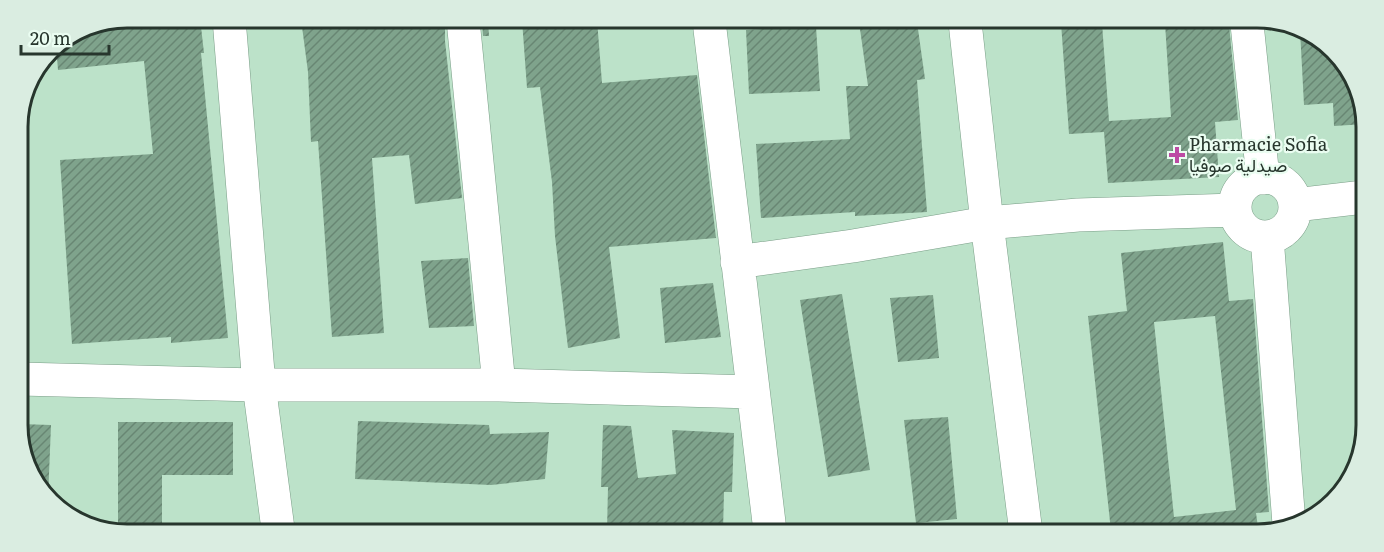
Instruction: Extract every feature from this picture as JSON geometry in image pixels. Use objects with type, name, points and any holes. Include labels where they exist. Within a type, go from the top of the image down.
[{"type":"street","points":[[230,28],[259,385],[277,524]]},
{"type":"street","points":[[464,28],[499,385]]},
{"type":"street","points":[[710,28],[769,523]]},
{"type":"street","points":[[966,28],[987,223],[1025,523]]},
{"type":"street","points":[[1247,28],[1263,178]]},
{"type":"street","points":[[1263,178],[1275,179],[1285,185],[1292,194],[1295,206],[1294,217],[1288,227],[1279,234],[1267,237],[1256,236],[1246,230],[1235,210],[1237,198],[1243,188],[1252,181],[1263,178]]},
{"type":"street","points":[[1295,206],[1356,198]]},
{"type":"street","points":[[737,262],[853,246],[987,223],[1078,215],[1235,210]]},
{"type":"street","points":[[1267,237],[1289,518]]},
{"type":"street","points":[[28,379],[259,385],[499,385],[753,392]]},
{"type":"building","points":[[201,28],[204,53],[201,53],[228,338],[171,343],[171,337],[72,344],[60,160],[153,154],[144,61],[58,70],[57,58],[62,53],[90,36],[108,30]]},
{"type":"building","points":[[302,28],[445,28],[462,198],[415,204],[409,155],[372,158],[384,333],[332,337],[318,141],[311,142],[308,72]]},
{"type":"building","points":[[482,28],[488,28],[489,36],[483,36]]},
{"type":"building","points":[[523,28],[598,28],[602,83],[697,75],[716,238],[609,247],[620,338],[568,348],[540,87],[527,88]]},
{"type":"building","points":[[816,28],[820,91],[749,94],[746,30]]},
{"type":"building","points":[[918,28],[925,79],[917,80],[927,212],[855,216],[855,212],[761,218],[756,144],[850,139],[846,86],[868,86],[860,29]]},
{"type":"building","points":[[1061,28],[1102,28],[1109,121],[1171,117],[1165,28],[1229,28],[1238,120],[1215,122],[1219,177],[1108,183],[1104,132],[1069,134]]},
{"type":"building","points":[[1300,39],[1322,53],[1339,72],[1352,102],[1356,125],[1334,126],[1333,103],[1304,105]]},
{"type":"building","points":[[1223,242],[1229,301],[1253,299],[1269,512],[1256,513],[1257,523],[1110,523],[1088,316],[1127,311],[1121,253]],"holes":[[[1215,316],[1236,510],[1174,517],[1154,322]]]},
{"type":"building","points":[[468,258],[474,326],[429,328],[421,261]]},
{"type":"building","points":[[713,283],[721,337],[665,343],[660,288]]},
{"type":"building","points":[[842,294],[870,470],[828,477],[800,300]]},
{"type":"building","points":[[933,295],[939,358],[898,362],[890,298]]},
{"type":"building","points":[[948,417],[957,519],[916,523],[904,420]]},
{"type":"building","points":[[358,421],[489,425],[490,434],[549,432],[545,479],[491,485],[355,479]]},
{"type":"building","points":[[118,422],[233,422],[233,475],[162,475],[162,524],[118,523]]},
{"type":"building","points":[[28,424],[51,425],[49,484],[34,456]]},
{"type":"building","points":[[603,425],[631,426],[638,478],[676,474],[672,430],[734,433],[732,492],[724,492],[723,523],[607,524],[608,487],[601,487]]},
{"type":"place","name":"Pharmacie Sofia صيدلية صوفيا","points":[[1177,155]]}]
